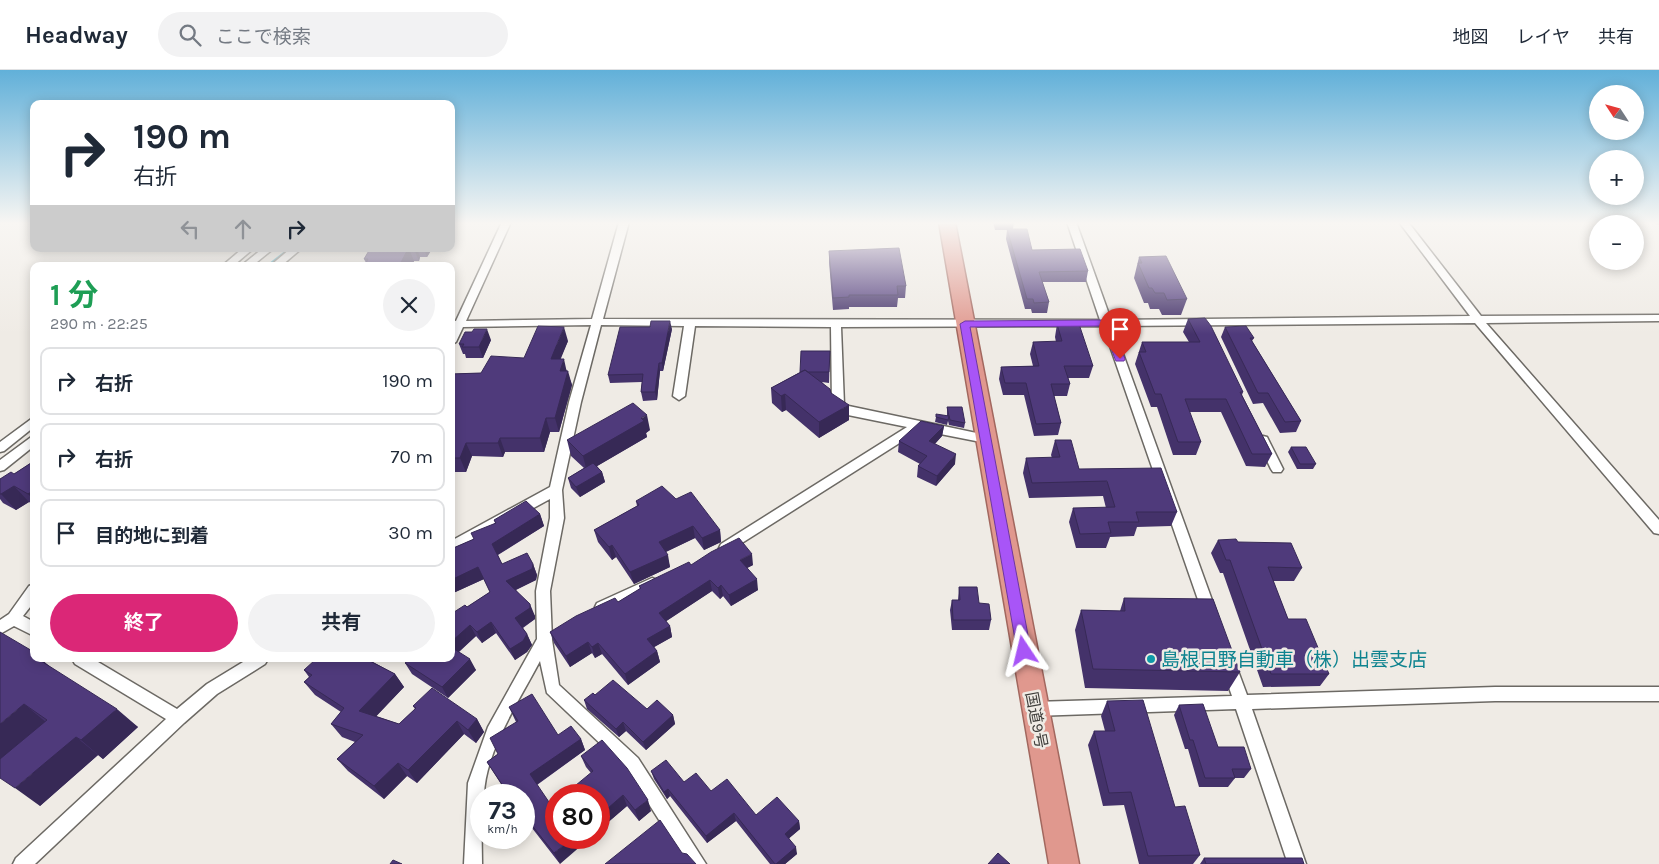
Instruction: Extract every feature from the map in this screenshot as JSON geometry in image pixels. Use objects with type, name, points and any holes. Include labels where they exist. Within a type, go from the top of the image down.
[{"type":"highway","name":"国道9号","points":[[954,259],[1034,709],[1064,864]]},
{"type":"street","points":[[488,259],[455,324],[597,322],[1107,323],[1208,327],[1659,318]]},
{"type":"street","points":[[614,259],[575,402],[556,490],[557,518],[543,591],[544,639],[552,688],[632,763],[697,864]]},
{"type":"street","points":[[1084,259],[1216,629]]},
{"type":"street","points":[[1431,259],[1479,321],[1659,529]]},
{"type":"street","points":[[679,396],[690,323]]},
{"type":"street","points":[[836,323],[838,407],[843,410],[986,439]]},
{"type":"street","points":[[0,448],[30,424]]},
{"type":"street","points":[[712,555],[729,547],[917,426]]},
{"type":"street","points":[[1256,426],[1277,469]]},
{"type":"street","points":[[0,467],[30,442]]},
{"type":"street","points":[[455,546],[556,490]]},
{"type":"street","points":[[591,613],[660,580]]},
{"type":"street","points":[[0,628],[14,618],[30,596]]},
{"type":"street","points":[[14,618],[30,628]]},
{"type":"street","points":[[473,864],[476,783],[494,732],[544,639],[559,630]]},
{"type":"street","points":[[1223,648],[1297,864]]},
{"type":"street","points":[[85,662],[178,718]]},
{"type":"street","points":[[22,864],[178,718],[212,689],[255,662]]},
{"type":"street","points":[[1034,709],[1243,704],[1495,694],[1659,694]]},
{"type":"building","points":[[368,259],[403,259],[401,262],[366,262]]},
{"type":"building","points":[[830,259],[901,259],[906,286],[897,286],[898,295],[849,295],[849,297],[833,298]]},
{"type":"building","points":[[1016,259],[1084,259],[1088,271],[1039,272],[1049,302],[1034,303],[1033,299],[1027,299]]},
{"type":"building","points":[[1140,259],[1167,259],[1187,299],[1167,300],[1164,293],[1155,293],[1152,288],[1149,288],[1138,263],[1142,263]]},
{"type":"building","points":[[1205,318],[1211,326],[1243,392],[1240,392],[1272,454],[1252,454],[1226,399],[1185,399],[1201,442],[1178,442],[1161,394],[1155,394],[1139,352],[1146,352],[1142,342],[1200,342],[1188,319]]},
{"type":"building","points":[[651,321],[670,321],[662,363],[659,363],[655,392],[641,392],[643,374],[608,375],[620,327],[650,327]]},
{"type":"building","points":[[1057,324],[1079,324],[1093,366],[1064,366],[1070,384],[1051,384],[1061,423],[1036,424],[1026,383],[1005,383],[1001,367],[1039,366],[1033,342],[1062,341]]},
{"type":"building","points":[[538,326],[564,327],[551,359],[564,359],[560,371],[568,371],[555,418],[546,418],[540,438],[500,438],[498,443],[466,443],[460,458],[455,458],[455,374],[481,373],[491,356],[524,358]]},
{"type":"building","points":[[1246,326],[1254,338],[1250,338],[1301,421],[1285,422],[1268,393],[1258,393],[1225,327]]},
{"type":"building","points":[[474,329],[487,329],[479,347],[462,347],[464,344],[459,344],[465,332],[472,332]]},
{"type":"building","points":[[801,351],[830,351],[829,372],[808,372],[805,370],[800,372]]},
{"type":"building","points":[[805,370],[830,389],[831,393],[849,405],[819,422],[785,394],[781,396],[771,388]]},
{"type":"building","points":[[633,403],[647,415],[641,418],[644,421],[583,456],[567,440]]},
{"type":"building","points":[[947,407],[962,407],[965,423],[950,420]]},
{"type":"building","points":[[936,414],[949,416],[948,420],[936,417]]},
{"type":"building","points":[[921,421],[944,426],[929,441],[956,454],[937,476],[918,466],[927,456],[899,441]]},
{"type":"building","points":[[1055,440],[1071,440],[1079,469],[1161,468],[1177,512],[1136,512],[1139,522],[1108,522],[1111,533],[1080,534],[1073,508],[1115,507],[1107,481],[1032,483],[1026,458],[1060,457]]},
{"type":"building","points":[[1291,447],[1306,447],[1316,464],[1300,464]]},
{"type":"building","points":[[593,463],[602,472],[576,487],[568,478]]},
{"type":"building","points":[[30,464],[30,493],[28,494],[14,486],[0,494],[0,479],[11,472],[14,474]]},
{"type":"building","points":[[662,486],[676,499],[691,492],[720,530],[702,538],[693,526],[659,542],[668,555],[630,572],[612,545],[609,547],[594,530],[639,505],[636,501]]},
{"type":"building","points":[[526,501],[540,514],[492,544],[502,564],[527,553],[533,564],[532,569],[506,581],[530,604],[530,608],[515,618],[527,634],[523,641],[510,649],[491,622],[477,632],[470,625],[455,638],[455,611],[465,605],[467,607],[490,592],[478,567],[455,578],[455,547],[474,539],[471,533],[496,523],[494,520]]},
{"type":"building","points":[[739,538],[752,554],[740,560],[757,579],[729,595],[721,585],[718,588],[710,580],[659,613],[670,626],[647,639],[657,651],[625,674],[598,643],[592,647],[588,642],[566,656],[550,632],[576,616],[615,598],[618,602],[641,588],[639,586],[689,562],[691,565],[711,552]]},
{"type":"building","points":[[1236,539],[1238,542],[1291,543],[1302,568],[1268,567],[1288,619],[1306,619],[1329,674],[1271,674],[1230,560],[1226,560],[1218,540]]},
{"type":"building","points":[[959,587],[977,587],[979,603],[989,604],[991,620],[953,620],[952,600],[960,600]]},
{"type":"building","name":"島根日野自動車（株）出雲支店","points":[[1124,598],[1213,599],[1240,672],[1093,669],[1081,610],[1125,611]]},
{"type":"building","points":[[0,632],[30,650],[30,662],[43,662],[117,709],[81,740],[76,737],[15,788],[0,778],[0,759],[47,720],[24,704],[0,724]]},
{"type":"building","points":[[455,650],[470,659],[442,687],[405,663],[455,662]]},
{"type":"building","points":[[313,662],[372,662],[395,674],[359,711],[399,724],[416,708],[413,706],[432,688],[477,719],[468,730],[457,721],[408,770],[398,763],[374,786],[337,759],[363,735],[331,724],[344,708],[304,682],[312,675],[304,670]]},
{"type":"building","points":[[613,680],[647,709],[657,700],[673,715],[643,742],[623,722],[616,729],[584,700],[593,693],[595,695]]},
{"type":"building","points":[[532,694],[558,735],[571,726],[581,739],[530,774],[545,796],[545,842],[535,829],[535,784],[502,784],[487,762],[498,754],[490,738],[518,721],[509,707]]},
{"type":"building","points":[[1143,700],[1175,807],[1185,806],[1200,855],[1148,856],[1131,792],[1109,793],[1094,731],[1115,731],[1107,701]]},
{"type":"building","points":[[1203,704],[1218,747],[1244,747],[1251,769],[1232,769],[1235,778],[1205,778],[1179,705]]},
{"type":"building","points":[[602,740],[627,768],[648,800],[635,810],[623,795],[610,806],[610,784],[577,784],[593,771],[581,756]]},
{"type":"building","points":[[666,760],[684,782],[696,773],[711,791],[727,779],[756,815],[777,797],[799,821],[785,834],[796,847],[775,864],[734,813],[706,836],[668,789],[664,792],[651,771]]},
{"type":"building","points":[[660,820],[682,853],[687,854],[696,864],[605,864]]},
{"type":"building","points":[[551,849],[559,849],[554,853]]},
{"type":"building","points":[[998,853],[1010,864],[988,864]]},
{"type":"building","points":[[1204,858],[1302,858],[1304,864],[1206,864]]},
{"type":"building","points":[[393,860],[402,864],[390,864]]},
{"type":"waterway","points":[[274,262],[278,259]]},
{"type":"place","name":"島根日野自動車（株）出雲支店","points":[[1151,659]]},
{"type":"route","points":[[1024,651],[965,324],[1107,323],[1120,359]]}]
